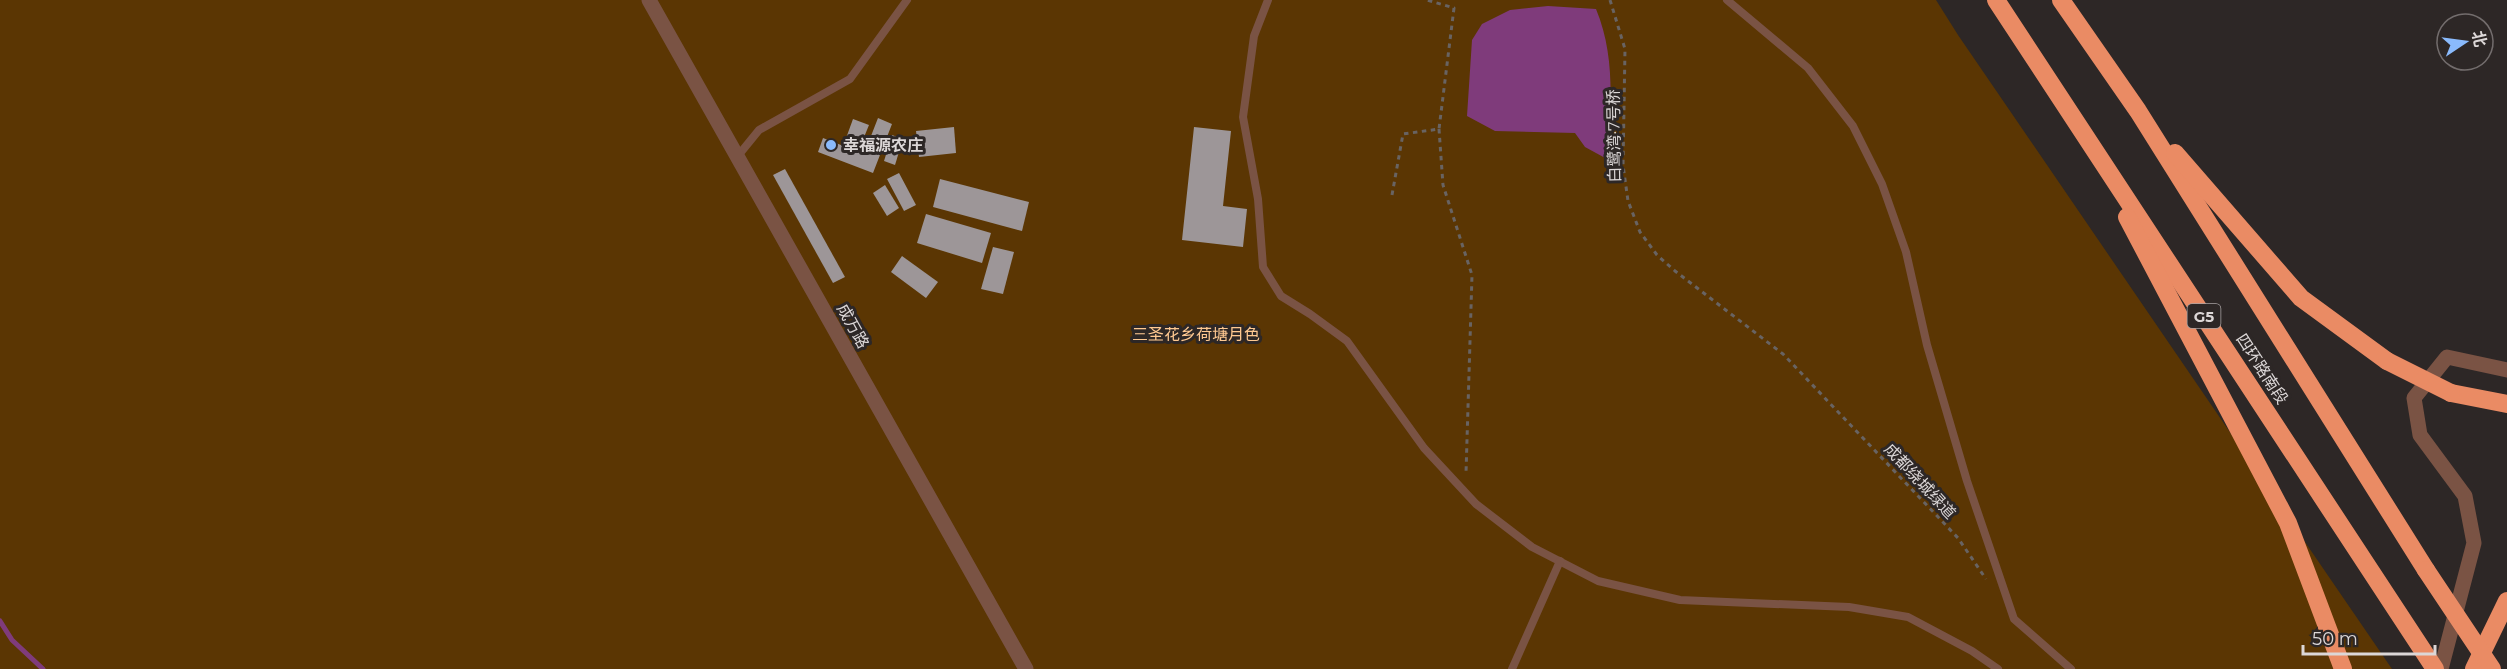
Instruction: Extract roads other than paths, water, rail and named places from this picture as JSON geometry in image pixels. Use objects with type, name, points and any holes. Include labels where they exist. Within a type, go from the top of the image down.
[{"type":"highway","name":"四环路南段","points":[[1996,0],[2435,669]]},
{"type":"highway","name":"四环路南段","points":[[2061,0],[2138,111],[2426,570],[2492,669]]},
{"type":"highway","points":[[2138,111],[2301,298],[2387,361],[2451,393],[2507,404]]},
{"type":"highway","points":[[2076,120],[2288,523],[2343,669]]},
{"type":"highway","points":[[2474,669],[2507,601]]},
{"type":"street","name":"成万路","points":[[649,0],[1026,669]]},
{"type":"street","points":[[2441,669],[2474,543],[2465,496],[2420,435],[2414,398],[2447,357],[2507,370]]},
{"type":"lane","points":[[737,157],[759,130],[850,79],[907,0]]},
{"type":"lane","points":[[1268,0],[1254,36],[1243,117],[1258,199],[1263,267],[1281,296],[1347,341],[1424,448],[1476,504],[1532,547],[1598,581],[1680,600],[1849,607],[1908,617],[1972,651],[1998,669]]},
{"type":"lane","points":[[1727,0],[1808,68],[1858,136],[1882,184],[1906,252],[1934,368],[1967,481],[2014,620],[2071,669]]},
{"type":"lane","points":[[1512,669],[1560,561]]},
{"type":"waterway","points":[[0,621],[12,640],[43,669]]},
{"type":"place","name":"幸福源农庄","points":[[831,145]]},
{"type":"park label","name":"三圣花乡荷塘月色","points":[[1196,334]]}]
